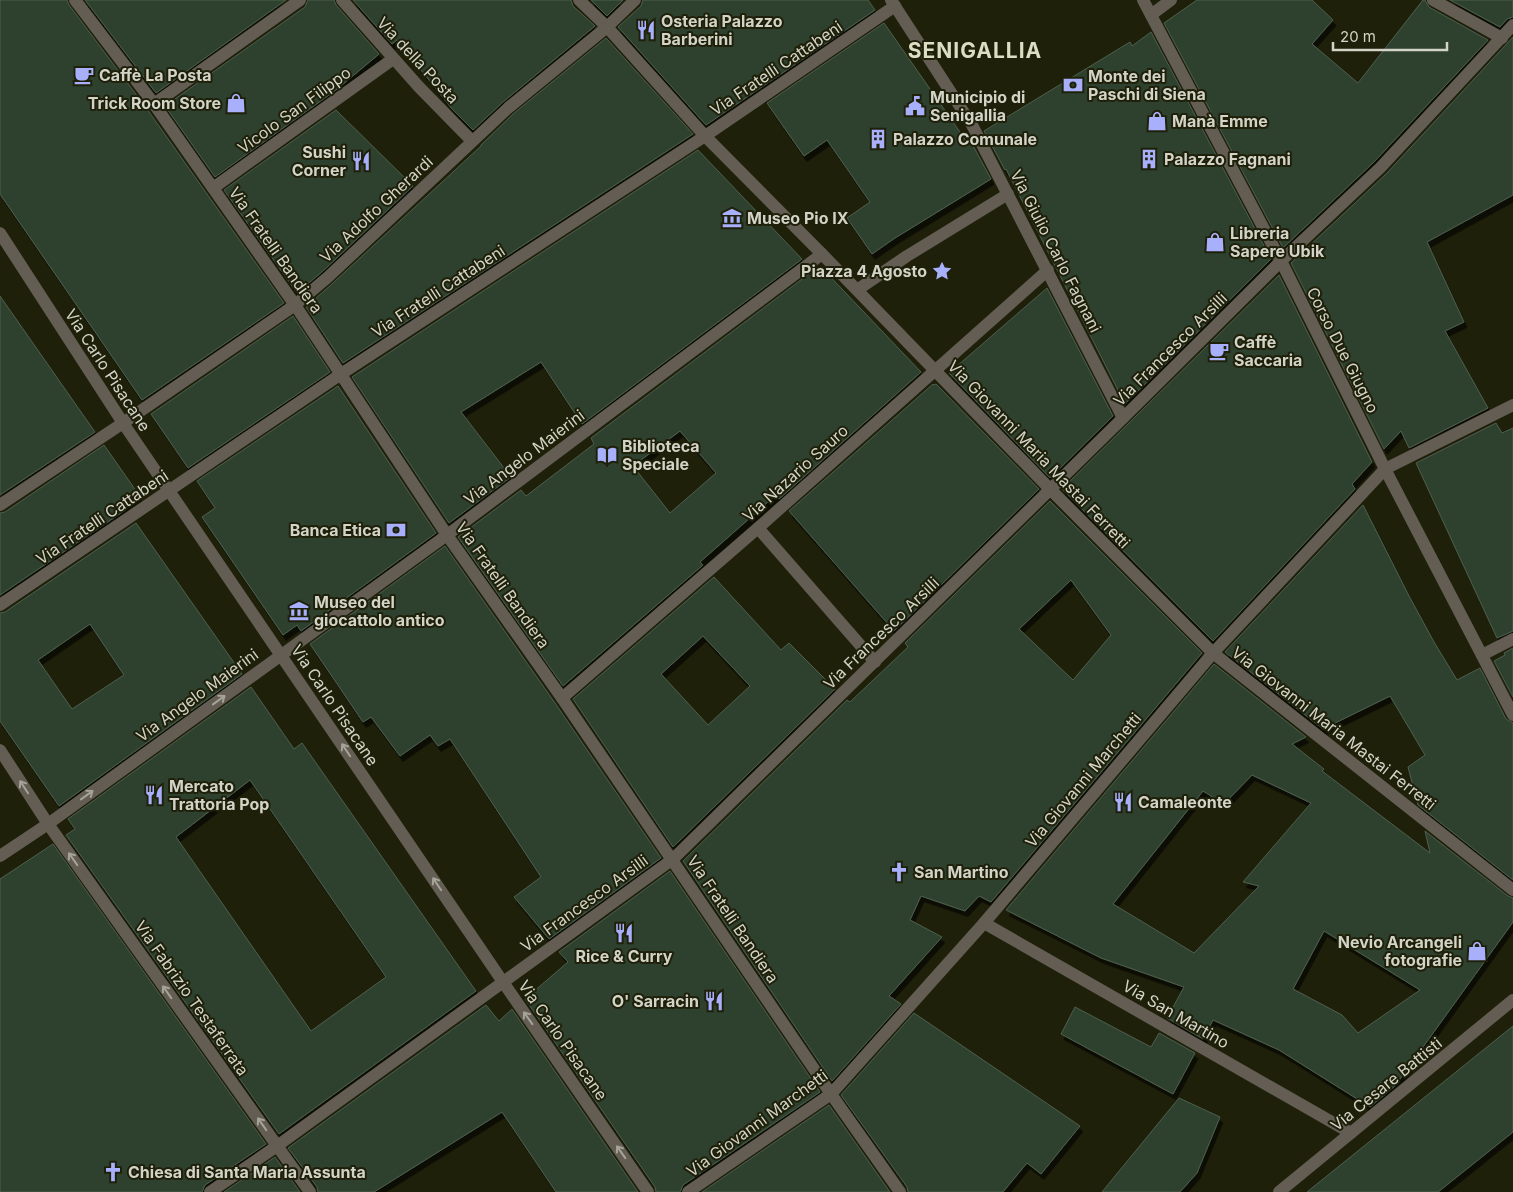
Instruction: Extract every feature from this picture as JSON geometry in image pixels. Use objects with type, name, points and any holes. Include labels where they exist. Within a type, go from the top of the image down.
[{"type":"street","name":"Via Fratelli Bandiera","points":[[75,0],[154,104],[295,305],[447,535],[562,698],[831,1094],[900,1192]]},
{"type":"street","points":[[154,104],[300,0]]},
{"type":"street","name":"Via della Posta","points":[[342,0],[394,59],[472,141]]},
{"type":"street","name":"Via Giovanni Maria Mastai Ferretti","points":[[579,0],[607,27],[705,136],[1050,490],[1213,653],[1513,890]]},
{"type":"street","name":"Via Adolfo Gherardi","points":[[0,505],[295,305],[328,277],[508,108],[607,27],[635,0]]},
{"type":"street","name":"Corso Due Giugno","points":[[1143,0],[1280,261],[1385,470],[1513,715]]},
{"type":"street","points":[[1151,15],[1171,0]]},
{"type":"street","points":[[1433,0],[1502,38]]},
{"type":"street","name":"Via Fratelli Cattabeni","points":[[0,606],[341,374],[705,136],[893,3]]},
{"type":"street","name":"Via Giulio Carlo Fagnani","points":[[893,3],[972,125],[1124,418]]},
{"type":"street","name":"Via Francesco Arsilli","points":[[210,1192],[277,1146],[672,858],[1124,418],[1280,261],[1380,168],[1513,25]]},
{"type":"street","name":"Vicolo San Filippo","points":[[213,188],[394,59]]},
{"type":"street","points":[[857,290],[907,256],[1008,194]]},
{"type":"street","name":"Via Carlo Pisacane","points":[[0,233],[123,423],[648,1192]]},
{"type":"street","name":"Via Angelo Maierini","points":[[0,856],[48,824],[447,535],[822,254]]},
{"type":"street","name":"Via Nazario Sauro","points":[[562,698],[758,528],[1048,270]]},
{"type":"street","name":"Via Giovanni Marchetti","points":[[688,1192],[831,1094],[984,923],[1213,653],[1385,470],[1513,405]]},
{"type":"street","points":[[758,528],[875,662]]},
{"type":"street","points":[[1482,655],[1513,639]]},
{"type":"street","name":"Via Fabrizio Testaferrata","points":[[0,750],[48,824],[310,1192]]},
{"type":"street","name":"Via San Martino","points":[[984,923],[1351,1133]]},
{"type":"street","name":"Via Cesare Battisti","points":[[1279,1192],[1513,1000]]},
{"type":"building","points":[[0,0],[67,0],[147,109],[284,303],[142,400],[0,194]]},
{"type":"building","points":[[85,0],[286,0],[156,93]]},
{"type":"building","points":[[308,0],[334,0],[336,5],[379,54],[336,90],[215,177],[165,106],[305,7]]},
{"type":"building","points":[[353,0],[571,0],[573,6],[595,26],[503,102],[473,130],[452,109],[397,40],[392,44]]},
{"type":"building","points":[[591,0],[623,0],[607,16]]},
{"type":"building","points":[[643,0],[868,0],[875,10],[706,125],[618,27],[641,6]]},
{"type":"building","points":[[1197,0],[1312,0],[1333,20],[1312,44],[1358,83],[1423,0],[1425,0],[1429,7],[1488,40],[1374,162],[1283,248],[1164,23]]},
{"type":"building","points":[[1450,0],[1513,0],[1513,17],[1507,19],[1500,27]]},
{"type":"building","name":"Palazzo Comunale","points":[[884,23],[967,142],[970,140],[991,179],[872,254],[847,218],[870,202],[827,140],[804,156],[767,103]]},
{"type":"building","points":[[1151,32],[1271,259],[1125,404],[1006,169],[984,131],[1130,42],[1132,46]]},
{"type":"building","points":[[1513,37],[1513,195],[1427,242],[1464,322],[1445,331],[1488,408],[1409,448],[1401,431],[1384,449],[1291,263],[1386,174]]},
{"type":"building","points":[[606,38],[693,134],[343,363],[306,307],[481,146],[513,114]]},
{"type":"building","points":[[336,110],[413,186],[297,293],[224,190]]},
{"type":"building","points":[[698,150],[802,259],[582,424],[541,362],[461,412],[511,477],[449,523],[352,377]]},
{"type":"building","points":[[822,268],[921,372],[779,499],[776,495],[700,562],[703,565],[563,686],[458,537],[521,490],[526,496],[594,444],[591,438],[814,270],[816,272]],"holes":[[[680,431],[716,473],[670,513],[633,466]]]},
{"type":"building","points":[[1279,275],[1372,462],[1352,484],[1355,489],[1213,641],[1062,489]]},
{"type":"building","points":[[1047,288],[1113,416],[1050,478],[949,373]]},
{"type":"building","points":[[0,296],[95,432],[0,495]]},
{"type":"building","points":[[293,316],[330,372],[188,468],[151,414]]},
{"type":"building","points":[[933,384],[936,384],[1039,489],[894,631],[789,511]]},
{"type":"building","points":[[338,386],[436,533],[301,631],[297,625],[283,635],[202,517],[215,508],[197,481]]},
{"type":"building","points":[[1496,423],[1502,433],[1513,428],[1513,631],[1497,638],[1416,463]]},
{"type":"building","points":[[104,445],[139,495],[124,505],[127,509],[0,595],[0,513],[5,512]]},
{"type":"building","points":[[1050,501],[1202,653],[991,902],[979,896],[965,911],[921,896],[910,920],[942,937],[889,996],[901,1004],[832,1081],[683,861],[847,700],[850,702],[908,647],[905,643]],"holes":[[[1071,580],[1111,635],[1073,680],[1019,629]]]},
{"type":"building","points":[[1363,505],[1409,596],[1457,680],[1480,668],[1506,719],[1513,723],[1513,880],[1418,805],[1408,767],[1425,755],[1390,696],[1323,729],[1225,652]]},
{"type":"building","points":[[136,523],[242,674],[59,806],[0,721],[0,613],[5,612]],"holes":[[[90,624],[124,675],[72,709],[38,660]]]},
{"type":"building","points":[[445,546],[661,858],[549,939],[514,897],[541,877],[450,739],[438,746],[430,735],[400,756],[371,717],[363,722],[310,644]]},
{"type":"building","points":[[714,577],[781,650],[789,643],[835,689],[673,847],[573,699]],"holes":[[[703,636],[750,686],[708,725],[661,674]]]},
{"type":"building","points":[[1513,648],[1513,697],[1494,661]]},
{"type":"building","points":[[1214,664],[1306,737],[1292,744],[1324,769],[1322,771],[1430,853],[1425,831],[1513,898],[1513,922],[1395,1086],[1370,1107],[1279,1050],[1213,1020],[1203,1039],[1167,1018],[1184,987],[1101,958],[1006,910]],"holes":[[[1252,775],[1311,803],[1243,882],[1259,886],[1194,953],[1113,904],[1203,791],[1224,804]],[[1324,931],[1420,990],[1358,1033],[1342,1015],[1293,989]]]},
{"type":"building","points":[[251,687],[294,749],[302,743],[476,991],[279,1134],[66,835],[75,829],[68,819]],"holes":[[[250,780],[386,977],[311,1031],[176,837]]]},
{"type":"building","points":[[53,844],[266,1144],[205,1185],[202,1192],[0,1192],[0,879]]},
{"type":"building","points":[[670,871],[820,1092],[683,1185],[680,1192],[656,1192],[655,1187],[525,999],[568,962],[559,952]]},
{"type":"building","points":[[486,1005],[499,1021],[512,1009],[638,1192],[556,1192],[502,1112],[374,1192],[318,1192],[317,1187],[288,1148]]},
{"type":"building","points":[[1075,1007],[1151,1047],[1159,1033],[1195,1053],[1173,1094],[1061,1034]]},
{"type":"building","points":[[914,1013],[1080,1126],[1041,1174],[1027,1163],[1003,1192],[908,1192],[907,1187],[841,1095]]},
{"type":"building","points":[[1513,1026],[1513,1132],[1438,1192],[1307,1192]]},
{"type":"building","points":[[1179,1098],[1220,1117],[1197,1173],[1180,1192],[1102,1192]]},
{"type":"building","points":[[829,1105],[890,1192],[702,1192]]},
{"type":"building","points":[[275,1157],[300,1192],[224,1192]]},
{"type":"place","name":"Osteria Palazzo Barberini","points":[[646,30]]},
{"type":"place","name":"Caffè La Posta","points":[[84,75]]},
{"type":"place","name":"Monte dei Paschi di Siena","points":[[1073,85]]},
{"type":"place","name":"Trick Room Store","points":[[236,103]]},
{"type":"place","name":"Municipio di Senigallia","points":[[915,106]]},
{"type":"place","name":"Manà Emme","points":[[1157,121]]},
{"type":"place","name":"Palazzo Comunale","points":[[878,139]]},
{"type":"place","name":"Palazzo Fagnani","points":[[1149,159]]},
{"type":"place","name":"Sushi Corner","points":[[361,161]]},
{"type":"place","name":"Museo Pio IX","points":[[732,218]]},
{"type":"place","name":"Libreria Sapere Ubik","points":[[1215,242]]},
{"type":"place","name":"Piazza 4 Agosto","points":[[942,271]]},
{"type":"place","name":"Caffè Saccaria","points":[[1219,351]]},
{"type":"place","name":"Biblioteca Speciale","points":[[607,455]]},
{"type":"place","name":"Banca Etica","points":[[396,530]]},
{"type":"place","name":"Museo del giocattolo antico","points":[[299,611]]},
{"type":"place","name":"Mercato Trattoria Pop","points":[[154,795]]},
{"type":"place","name":"Camaleonte","points":[[1123,802]]},
{"type":"place","name":"San Martino","points":[[899,872]]},
{"type":"place","name":"Rice & Curry","points":[[624,933]]},
{"type":"place","name":"Nevio Arcangeli fotografie","points":[[1477,951]]},
{"type":"place","name":"O' Sarracin","points":[[714,1001]]},
{"type":"place","name":"Chiesa di Santa Maria Assunta","points":[[113,1172]]},
{"type":"district","name":"SENIGALLIA","points":[[975,51]]}]
